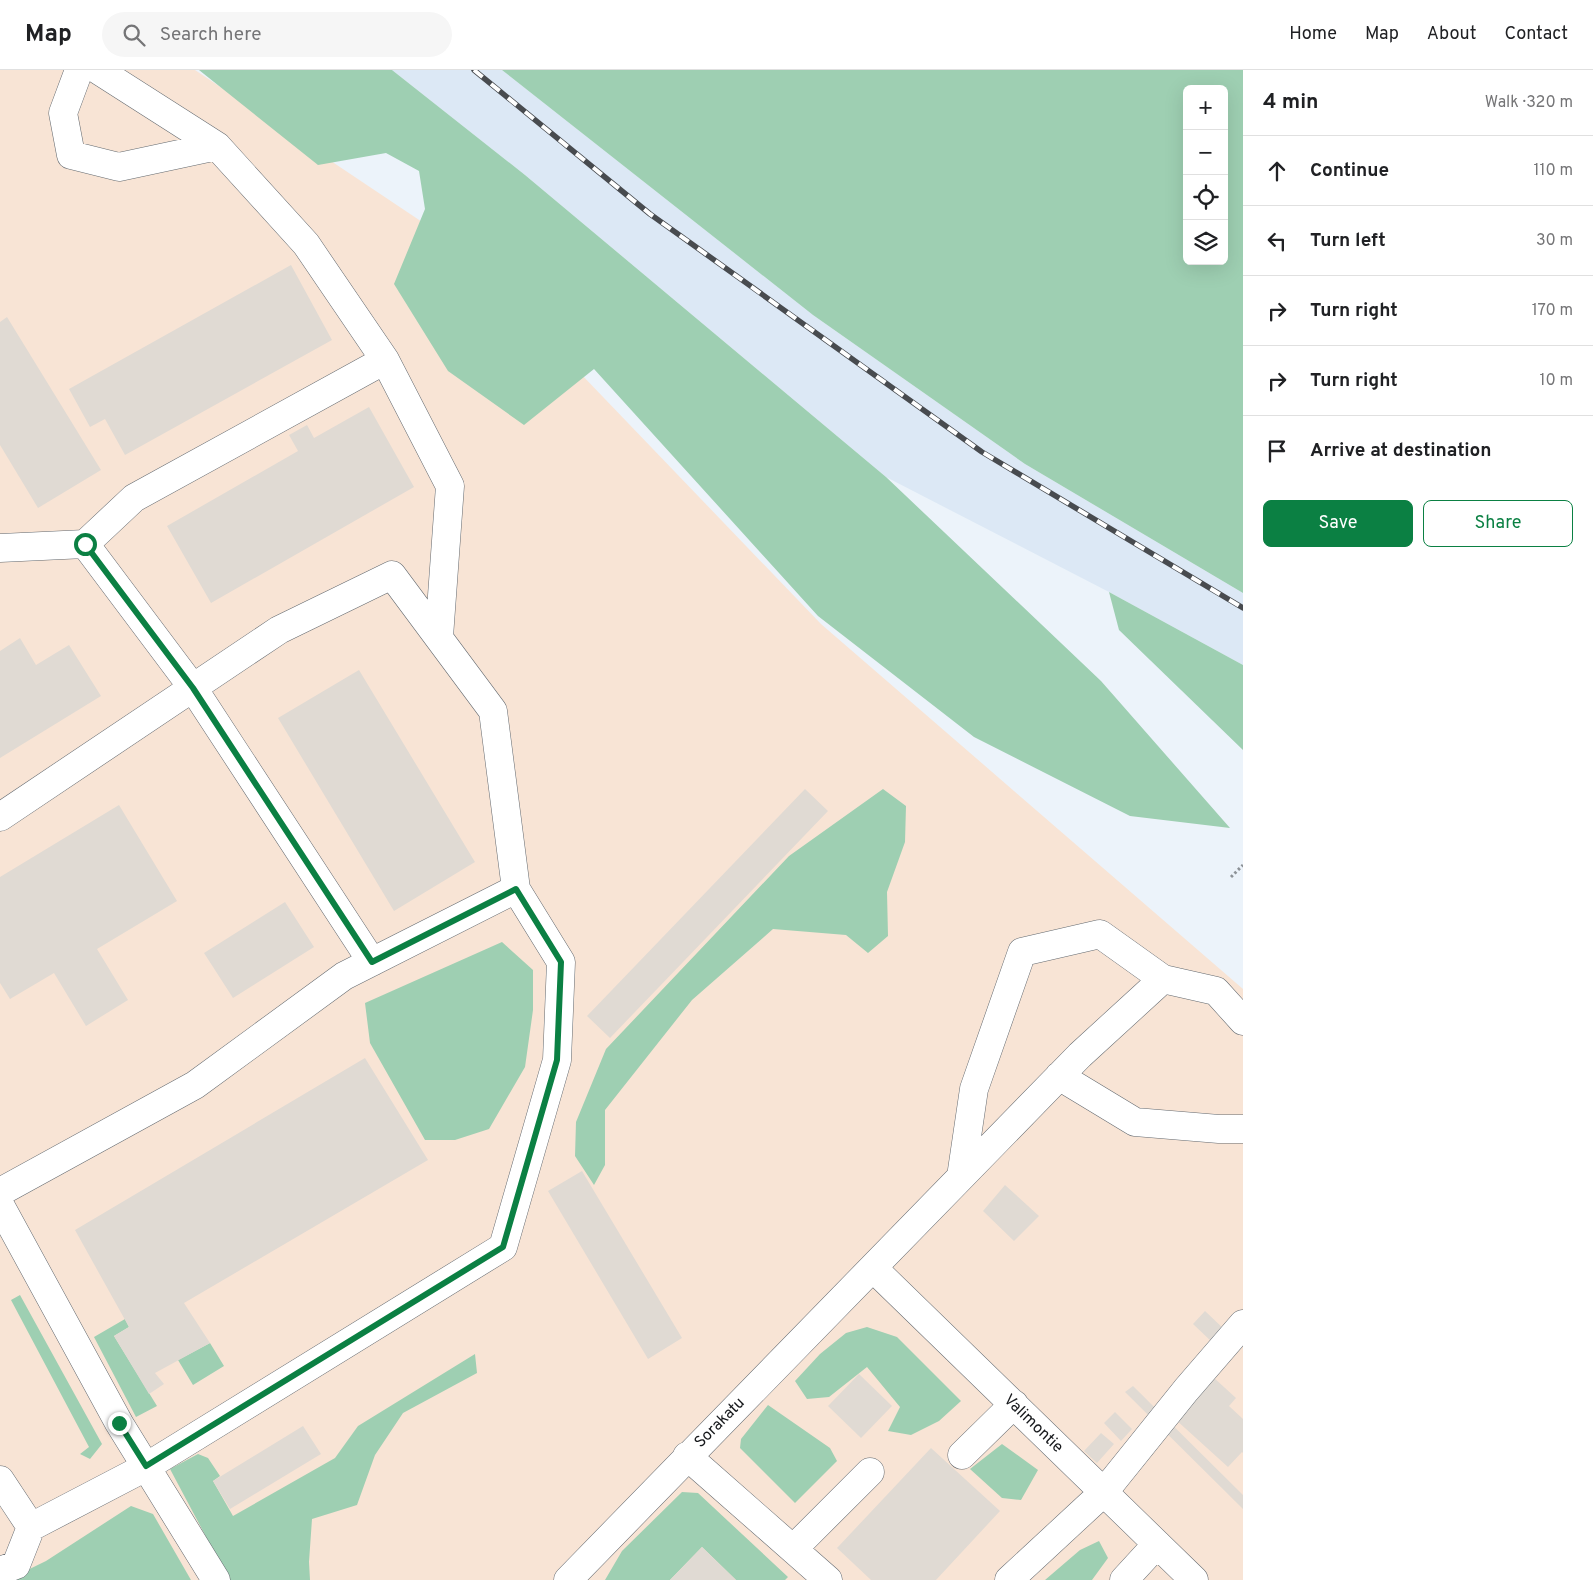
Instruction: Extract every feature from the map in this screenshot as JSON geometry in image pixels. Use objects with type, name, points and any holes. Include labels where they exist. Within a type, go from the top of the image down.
[{"type":"street","points":[[79,70],[63,113],[71,155],[119,166],[217,146]]},
{"type":"street","points":[[98,70],[217,146],[306,244],[385,360],[450,486],[439,637]]},
{"type":"street","points":[[0,548],[85,544],[134,498],[385,360]]},
{"type":"street","points":[[85,544],[193,688],[372,962]]},
{"type":"street","points":[[0,817],[279,630],[392,575],[493,711],[516,889],[561,962],[557,1060],[503,1247],[146,1466],[31,1527],[16,1565],[0,1571]]},
{"type":"street","points":[[0,1192],[195,1085],[344,976],[516,889]]},
{"type":"street","points":[[961,1177],[974,1089],[1022,952],[1100,934],[1163,979],[1216,991],[1243,1021]]},
{"type":"street","name":"Sorakatu","points":[[568,1580],[1059,1076],[1163,979]]},
{"type":"street","points":[[1059,1076],[1135,1122],[1219,1130],[1243,1128]]},
{"type":"street","points":[[0,1206],[119,1423],[216,1580]]},
{"type":"street","name":"Valimontie","points":[[873,1268],[1194,1580]]},
{"type":"street","points":[[1008,1580],[1104,1492],[1186,1390],[1243,1324]]},
{"type":"street","points":[[962,1455],[1014,1404]]},
{"type":"street","points":[[687,1456],[828,1580]]},
{"type":"street","points":[[793,1549],[870,1472]]},
{"type":"street","points":[[0,1480],[31,1527]]},
{"type":"street","points":[[1124,1580],[1157,1544]]},
{"type":"path","points":[[1231,877],[1243,865]]},
{"type":"shaded area","points":[[0,70],[195,70],[458,246],[821,624],[1243,989],[1243,1580],[0,1580]]},
{"type":"shaded area","points":[[392,70],[502,70],[813,315],[1025,464],[1243,593],[1243,665],[1109,592],[886,477],[525,175]]},
{"type":"green space","points":[[199,70],[392,70],[525,175],[886,477],[1101,681],[1230,828],[1130,816],[974,737],[818,616],[594,369],[524,425],[448,371],[394,284],[425,209],[419,171],[386,153],[318,165]]},
{"type":"green space","points":[[502,70],[1243,70],[1243,593],[1025,464],[813,315]]},
{"type":"green space","points":[[1109,592],[1243,665],[1243,750],[1119,630]]},
{"type":"green space","points":[[883,789],[906,806],[905,842],[887,892],[888,936],[868,953],[846,935],[773,929],[692,1000],[605,1110],[605,1165],[594,1185],[575,1156],[576,1122],[606,1049],[789,856]]},
{"type":"green space","points":[[502,942],[533,970],[533,1010],[525,1067],[489,1129],[455,1140],[425,1140],[370,1043],[365,1003]]},
{"type":"green space","points":[[20,1295],[102,1444],[90,1459],[80,1454],[89,1447],[11,1300]]},
{"type":"green space","points":[[125,1319],[129,1327],[114,1336],[157,1406],[136,1417],[94,1337]]},
{"type":"green space","points":[[867,1327],[897,1337],[961,1401],[939,1421],[911,1435],[888,1431],[900,1407],[867,1367],[829,1397],[807,1399],[795,1381],[820,1354],[846,1333]]},
{"type":"green space","points":[[210,1343],[224,1366],[193,1385],[178,1360]]},
{"type":"green space","points":[[475,1354],[477,1373],[403,1413],[375,1455],[357,1505],[312,1519],[309,1562],[310,1580],[229,1580],[170,1469],[198,1454],[208,1458],[220,1476],[213,1481],[233,1516],[335,1458],[358,1426]]},
{"type":"green space","points":[[768,1405],[830,1448],[837,1461],[795,1503],[740,1448],[741,1439]]},
{"type":"green space","points":[[1002,1444],[1038,1470],[1021,1500],[1002,1498],[970,1469]]},
{"type":"green space","points":[[682,1492],[698,1493],[788,1577],[785,1580],[736,1580],[702,1547],[670,1580],[605,1580],[622,1551]]},
{"type":"green space","points":[[131,1506],[153,1514],[191,1580],[7,1580],[46,1561]]},
{"type":"green space","points":[[1099,1541],[1108,1558],[1092,1580],[1045,1580],[1080,1550]]},
{"type":"building","points":[[291,265],[332,340],[125,455],[105,419],[90,427],[69,389]]},
{"type":"building","points":[[7,317],[101,470],[38,508],[0,445],[0,322]]},
{"type":"building","points":[[369,407],[414,487],[211,603],[167,526],[298,451],[289,435],[307,425],[314,438]]},
{"type":"building","points":[[20,638],[36,665],[69,645],[101,696],[0,758],[0,651]]},
{"type":"building","points":[[359,670],[475,862],[394,911],[278,718]]},
{"type":"building","points":[[805,789],[828,811],[610,1038],[587,1016]]},
{"type":"building","points":[[119,805],[177,901],[97,949],[128,1000],[86,1026],[54,973],[10,999],[0,983],[0,877]]},
{"type":"building","points":[[285,902],[314,947],[233,998],[204,953]]},
{"type":"building","points":[[365,1058],[428,1160],[184,1303],[210,1343],[155,1373],[164,1384],[149,1394],[114,1336],[129,1327],[75,1230]]},
{"type":"building","points":[[582,1171],[682,1338],[648,1359],[548,1191]]},
{"type":"building","points":[[1005,1185],[1039,1216],[1014,1241],[983,1211]]},
{"type":"building","points":[[1205,1311],[1225,1330],[1213,1343],[1193,1324]]},
{"type":"building","points":[[859,1374],[892,1406],[861,1438],[828,1406]]},
{"type":"building","points":[[1213,1377],[1236,1398],[1229,1406],[1243,1419],[1243,1453],[1228,1467],[1175,1419]]},
{"type":"building","points":[[1133,1386],[1243,1495],[1243,1509],[1125,1392]]},
{"type":"building","points":[[1115,1412],[1132,1429],[1121,1441],[1104,1423]]},
{"type":"building","points":[[303,1426],[321,1454],[230,1509],[213,1481]]},
{"type":"building","points":[[1101,1433],[1114,1444],[1097,1463],[1084,1451]]},
{"type":"building","points":[[931,1448],[1000,1511],[936,1580],[871,1580],[837,1548]]},
{"type":"building","points":[[702,1547],[736,1580],[670,1580]]},
{"type":"railway","points":[[474,70],[650,214],[982,452],[1243,608]]},
{"type":"route","points":[[85,544],[193,688],[372,962],[516,889],[561,962],[557,1060],[503,1247],[146,1466],[119,1423]]}]
